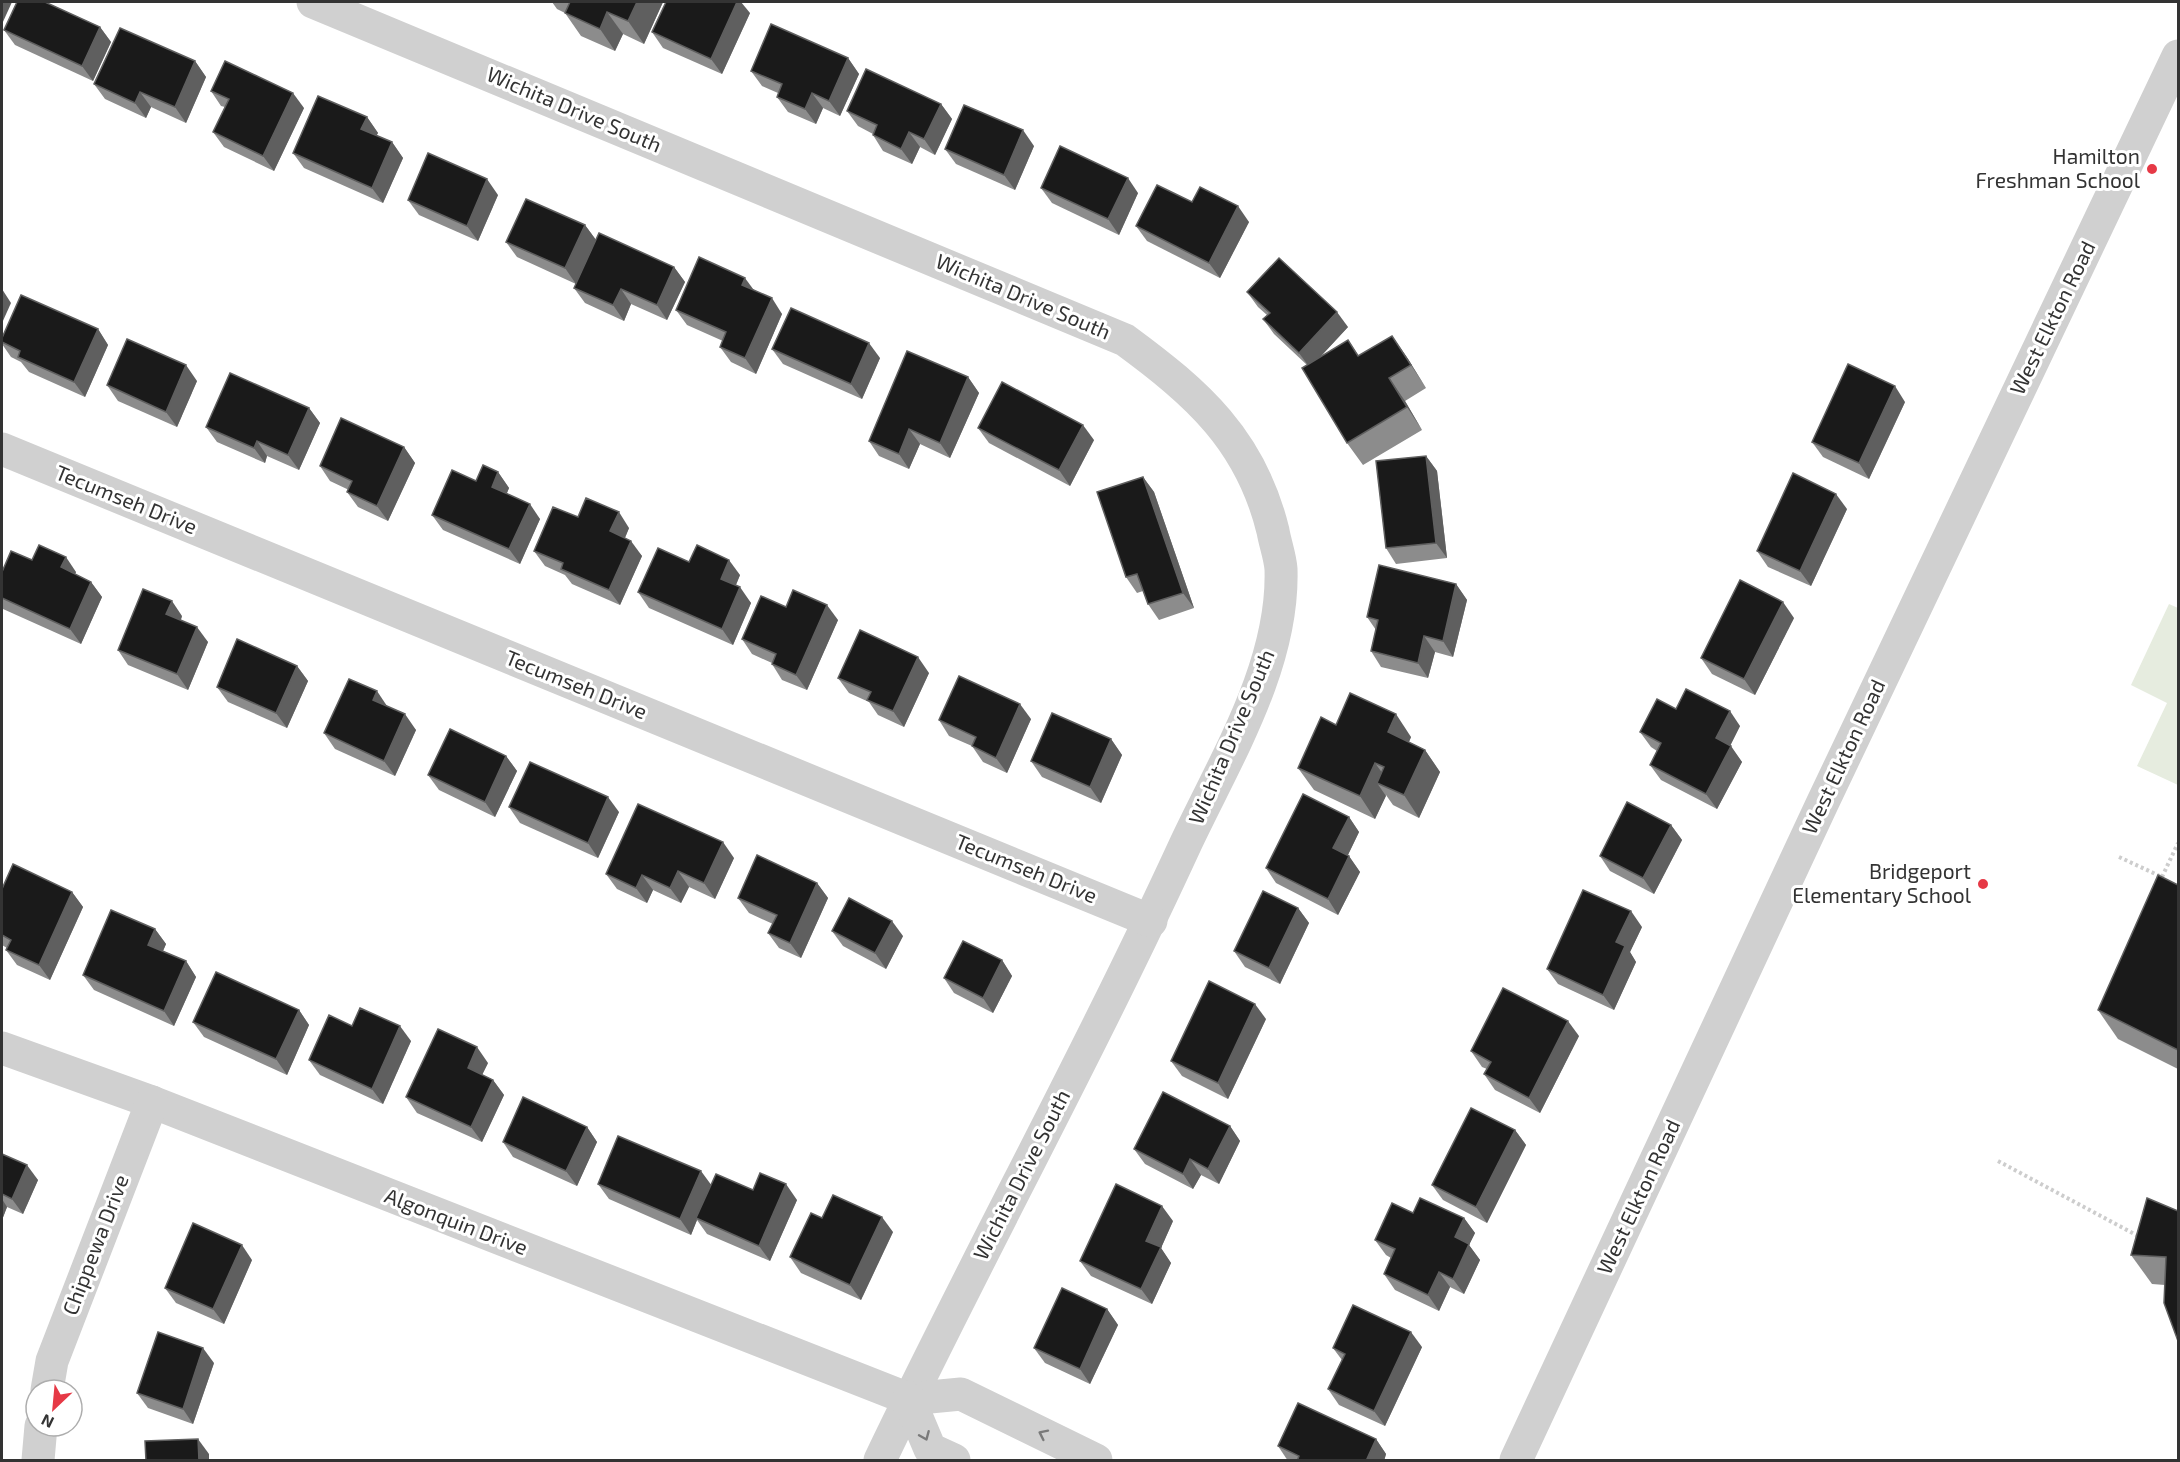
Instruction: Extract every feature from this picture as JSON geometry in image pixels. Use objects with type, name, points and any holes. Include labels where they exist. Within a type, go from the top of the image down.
[{"type":"street","name":"Wichita Drive South","points":[[313,2],[1125,340],[1177,378],[1231,434],[1265,498],[1281,567],[1275,636],[1248,710],[1150,921],[880,1461]]},
{"type":"street","name":"West Elkton Road","points":[[1516,1461],[1822,804],[2178,56]]},
{"type":"street","name":"Tecumseh Drive","points":[[2,449],[1150,921]]},
{"type":"street","name":"Algonquin Drive","points":[[2,1048],[152,1102],[909,1399],[961,1394],[1095,1461]]},
{"type":"street","name":"Chippewa Drive","points":[[49,1378],[52,1361],[152,1102]]},
{"type":"street","points":[[909,1399],[930,1449],[954,1461]]},
{"type":"street","points":[[38,1461],[39,1438]]},
{"type":"path","points":[[2162,878],[2178,843]]},
{"type":"path","points":[[2119,857],[2170,882]]},
{"type":"path","points":[[1998,1161],[2141,1238]]},
{"type":"shaded area","points":[[2169,604],[2178,608],[2178,785],[2137,766],[2167,703],[2131,685]]},
{"type":"building","points":[[17,2],[45,2],[100,27],[82,66],[4,30]]},
{"type":"building","points":[[570,2],[637,2],[628,21],[607,12],[600,29],[565,13]]},
{"type":"building","points":[[666,2],[737,2],[711,59],[652,32]]},
{"type":"building","points":[[771,24],[848,58],[829,101],[812,93],[805,109],[777,97],[782,84],[751,71]]},
{"type":"building","points":[[120,28],[195,61],[175,107],[140,92],[135,103],[94,84]]},
{"type":"building","points":[[225,61],[293,93],[263,156],[213,132],[229,99],[211,91]]},
{"type":"building","points":[[866,69],[941,104],[924,139],[909,132],[901,149],[873,135],[877,125],[847,111]]},
{"type":"building","points":[[318,96],[367,117],[361,129],[392,142],[372,188],[293,153]]},
{"type":"building","points":[[964,105],[1023,130],[1004,175],[945,149]]},
{"type":"building","points":[[1060,146],[1128,178],[1108,219],[1041,188]]},
{"type":"building","points":[[428,153],[487,179],[467,226],[408,200]]},
{"type":"building","points":[[1157,185],[1192,202],[1200,187],[1238,206],[1209,263],[1136,226]]},
{"type":"building","points":[[526,199],[585,225],[565,268],[506,242]]},
{"type":"building","points":[[599,233],[674,267],[657,305],[621,289],[613,305],[574,288]]},
{"type":"building","points":[[699,257],[745,278],[742,285],[772,298],[745,358],[720,347],[726,332],[676,310]]},
{"type":"building","points":[[1279,258],[1337,312],[1299,353],[1263,319],[1270,313],[1247,292]]},
{"type":"building","points":[[21,295],[98,329],[74,382],[18,357],[20,351],[2,342]]},
{"type":"building","points":[[791,308],[869,343],[851,384],[772,349]]},
{"type":"building","points":[[1392,336],[1411,365],[1389,378],[1407,407],[1347,443],[1302,368],[1348,340],[1358,356]]},
{"type":"building","points":[[127,339],[186,365],[166,412],[107,385]]},
{"type":"building","points":[[907,351],[968,377],[940,443],[909,429],[899,454],[869,441]]},
{"type":"building","points":[[1848,364],[1895,386],[1859,463],[1812,442]]},
{"type":"building","points":[[230,373],[309,408],[288,455],[257,441],[254,448],[206,427]]},
{"type":"building","points":[[1002,382],[1083,425],[1059,470],[978,428]]},
{"type":"building","points":[[341,418],[404,447],[377,506],[347,492],[352,481],[320,466]]},
{"type":"building","points":[[1426,456],[1436,543],[1386,548],[1376,461]]},
{"type":"building","points":[[483,465],[498,472],[492,487],[530,504],[509,549],[432,515],[452,470],[476,481]]},
{"type":"building","points":[[1793,473],[1836,494],[1800,571],[1757,551]]},
{"type":"building","points":[[1143,477],[1183,593],[1148,604],[1137,574],[1126,577],[1097,492]]},
{"type":"building","points":[[586,498],[619,512],[610,531],[631,541],[609,590],[561,569],[563,563],[534,551],[553,507],[578,517]]},
{"type":"building","points":[[39,545],[66,557],[61,567],[91,582],[70,629],[2,598],[2,572],[11,551],[32,560]]},
{"type":"building","points":[[697,545],[729,560],[721,579],[740,587],[722,629],[638,592],[658,548],[689,562]]},
{"type":"building","points":[[1379,565],[1456,584],[1443,641],[1424,636],[1418,663],[1371,651],[1378,620],[1367,617]]},
{"type":"building","points":[[1740,580],[1783,602],[1744,679],[1701,658]]},
{"type":"building","points":[[143,589],[172,601],[166,614],[197,627],[177,674],[118,650]]},
{"type":"building","points":[[793,590],[827,605],[796,675],[772,664],[776,654],[742,639],[761,596],[786,607]]},
{"type":"building","points":[[860,630],[918,657],[893,711],[867,700],[871,692],[838,678]]},
{"type":"building","points":[[237,639],[297,666],[276,713],[217,687]]},
{"type":"building","points":[[959,676],[1020,704],[996,758],[972,746],[976,737],[939,720]]},
{"type":"building","points":[[349,679],[377,691],[373,700],[405,714],[384,761],[324,733]]},
{"type":"building","points":[[1686,689],[1730,711],[1716,738],[1731,746],[1706,794],[1650,765],[1661,743],[1640,732],[1657,699],[1676,709]]},
{"type":"building","points":[[1350,693],[1396,714],[1388,732],[1425,750],[1404,795],[1377,783],[1384,767],[1375,763],[1360,796],[1298,768],[1321,717],[1336,725]]},
{"type":"building","points":[[1052,713],[1111,739],[1090,787],[1031,761]]},
{"type":"building","points":[[450,729],[506,756],[485,802],[428,775]]},
{"type":"building","points":[[530,762],[608,797],[588,843],[509,807]]},
{"type":"building","points":[[1303,794],[1349,817],[1333,848],[1349,856],[1328,899],[1266,868]]},
{"type":"building","points":[[1627,802],[1671,825],[1643,878],[1600,856]]},
{"type":"building","points":[[638,804],[723,842],[704,883],[678,871],[670,888],[642,875],[636,888],[606,874]]},
{"type":"building","points":[[757,855],[817,883],[790,943],[768,933],[777,915],[738,898]]},
{"type":"building","points":[[13,864],[72,892],[39,965],[6,950],[11,940],[2,935],[2,889]]},
{"type":"building","points":[[2158,875],[2178,885],[2178,1050],[2098,1010]]},
{"type":"building","points":[[1583,890],[1631,911],[1616,942],[1625,946],[1603,995],[1547,969]]},
{"type":"building","points":[[1263,891],[1298,908],[1269,968],[1234,951]]},
{"type":"building","points":[[849,898],[892,921],[875,953],[832,931]]},
{"type":"building","points":[[111,910],[155,929],[148,945],[186,961],[164,1011],[83,975]]},
{"type":"building","points":[[963,941],[1002,960],[983,998],[944,978]]},
{"type":"building","points":[[216,972],[299,1010],[276,1059],[193,1022]]},
{"type":"building","points":[[1209,981],[1255,1004],[1218,1083],[1171,1061]]},
{"type":"building","points":[[1503,988],[1568,1021],[1529,1098],[1484,1074],[1491,1062],[1471,1051]]},
{"type":"building","points":[[360,1008],[400,1026],[372,1089],[309,1060],[329,1015],[352,1026]]},
{"type":"building","points":[[438,1029],[477,1047],[468,1068],[493,1080],[471,1127],[406,1097]]},
{"type":"building","points":[[1163,1092],[1230,1126],[1208,1169],[1190,1159],[1183,1174],[1134,1149]]},
{"type":"building","points":[[523,1097],[587,1127],[566,1171],[503,1142]]},
{"type":"building","points":[[1471,1108],[1515,1130],[1476,1207],[1432,1185]]},
{"type":"building","points":[[618,1136],[701,1171],[680,1219],[598,1184]]},
{"type":"building","points":[[2,1154],[27,1165],[12,1199],[2,1194]]},
{"type":"building","points":[[760,1173],[786,1184],[759,1246],[696,1218],[716,1174],[753,1190]]},
{"type":"building","points":[[1116,1184],[1162,1206],[1146,1241],[1161,1247],[1141,1289],[1080,1261]]},
{"type":"building","points":[[833,1195],[882,1217],[850,1285],[790,1257],[811,1213],[822,1218]]},
{"type":"building","points":[[1420,1198],[1464,1218],[1455,1237],[1469,1244],[1453,1279],[1439,1272],[1428,1295],[1384,1274],[1395,1249],[1375,1240],[1392,1203],[1413,1213]]},
{"type":"building","points":[[2147,1198],[2178,1211],[2178,1341],[2164,1303],[2166,1257],[2131,1255]]},
{"type":"building","points":[[193,1223],[242,1245],[213,1309],[165,1288]]},
{"type":"building","points":[[1062,1288],[1107,1309],[1080,1369],[1034,1348]]},
{"type":"building","points":[[1353,1305],[1411,1332],[1374,1411],[1328,1389],[1345,1354],[1333,1348]]},
{"type":"building","points":[[158,1332],[203,1348],[183,1409],[137,1393]]},
{"type":"building","points":[[1298,1403],[1376,1439],[1366,1461],[1297,1461],[1299,1456],[1278,1446]]},
{"type":"building","points":[[198,1439],[199,1461],[146,1461],[145,1441]]},
{"type":"place","name":"Hamilton Freshman School","points":[[2152,169]]},
{"type":"place","name":"Bridgeport Elementary School","points":[[1983,884]]}]
